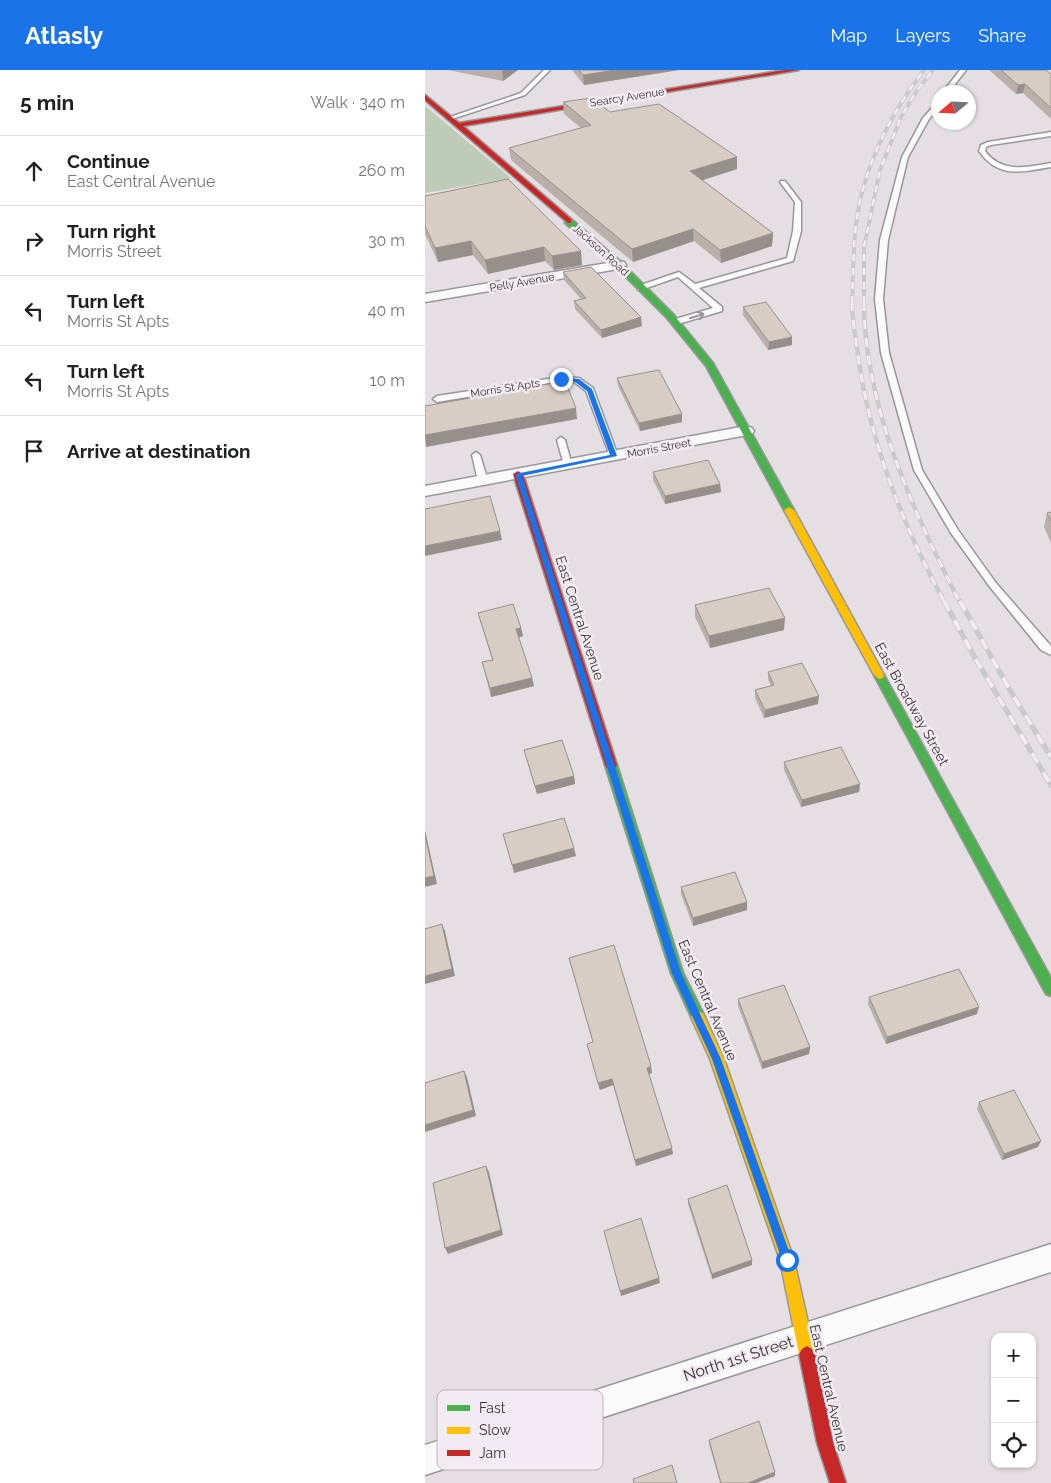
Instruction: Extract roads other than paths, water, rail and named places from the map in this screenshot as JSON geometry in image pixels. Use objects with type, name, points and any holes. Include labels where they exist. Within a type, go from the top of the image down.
[{"type":"main road","name":"Searcy Avenue","points":[[455,122],[796,70]]},
{"type":"main road","name":"Jackson Road","points":[[425,97],[619,265],[675,322],[710,365],[746,431]]},
{"type":"main road","name":"East Broadway Street","points":[[746,431],[1051,990]]},
{"type":"main road","name":"East Central Avenue","points":[[519,474],[677,973],[717,1059],[787,1260],[825,1443],[838,1483]]},
{"type":"street","name":"Pelly Avenue","points":[[425,298],[619,265]]},
{"type":"street","name":"Morris Street","points":[[425,491],[746,431]]},
{"type":"street","name":"North 1st Street","points":[[603,1402],[1051,1258]]},
{"type":"street","name":"North 1st Street","points":[[425,1460],[437,1456]]},
{"type":"lane","points":[[455,122],[523,94],[547,70]]},
{"type":"lane","points":[[951,85],[963,70]]},
{"type":"lane","points":[[931,112],[905,157],[885,240],[879,299],[885,353],[918,470],[954,531],[993,585],[1045,647],[1051,650]]},
{"type":"lane","points":[[1051,134],[990,143],[983,146],[981,151],[995,165],[1006,169],[1018,170],[1051,165]]},
{"type":"lane","points":[[694,287],[790,259],[797,231],[798,202],[783,182]]},
{"type":"lane","points":[[641,288],[679,274],[719,309],[675,322]]},
{"type":"lane","name":"Morris St Apts","points":[[437,398],[561,379],[577,380],[589,390],[614,456]]},
{"type":"lane","points":[[561,440],[568,465]]},
{"type":"lane","points":[[476,455],[483,481]]},
{"type":"railway","points":[[852,302],[855,234],[863,190],[878,147],[888,127],[924,70]]},
{"type":"railway","points":[[864,302],[864,247],[880,170],[901,117],[916,92],[933,70]]},
{"type":"railway","points":[[852,302],[862,381],[878,447],[901,511],[945,603]]},
{"type":"railway","points":[[864,302],[866,341],[882,419],[909,495],[960,603]]},
{"type":"railway","points":[[944,601],[975,658],[1051,785]]},
{"type":"railway","points":[[960,601],[1011,692],[1051,757]]}]
